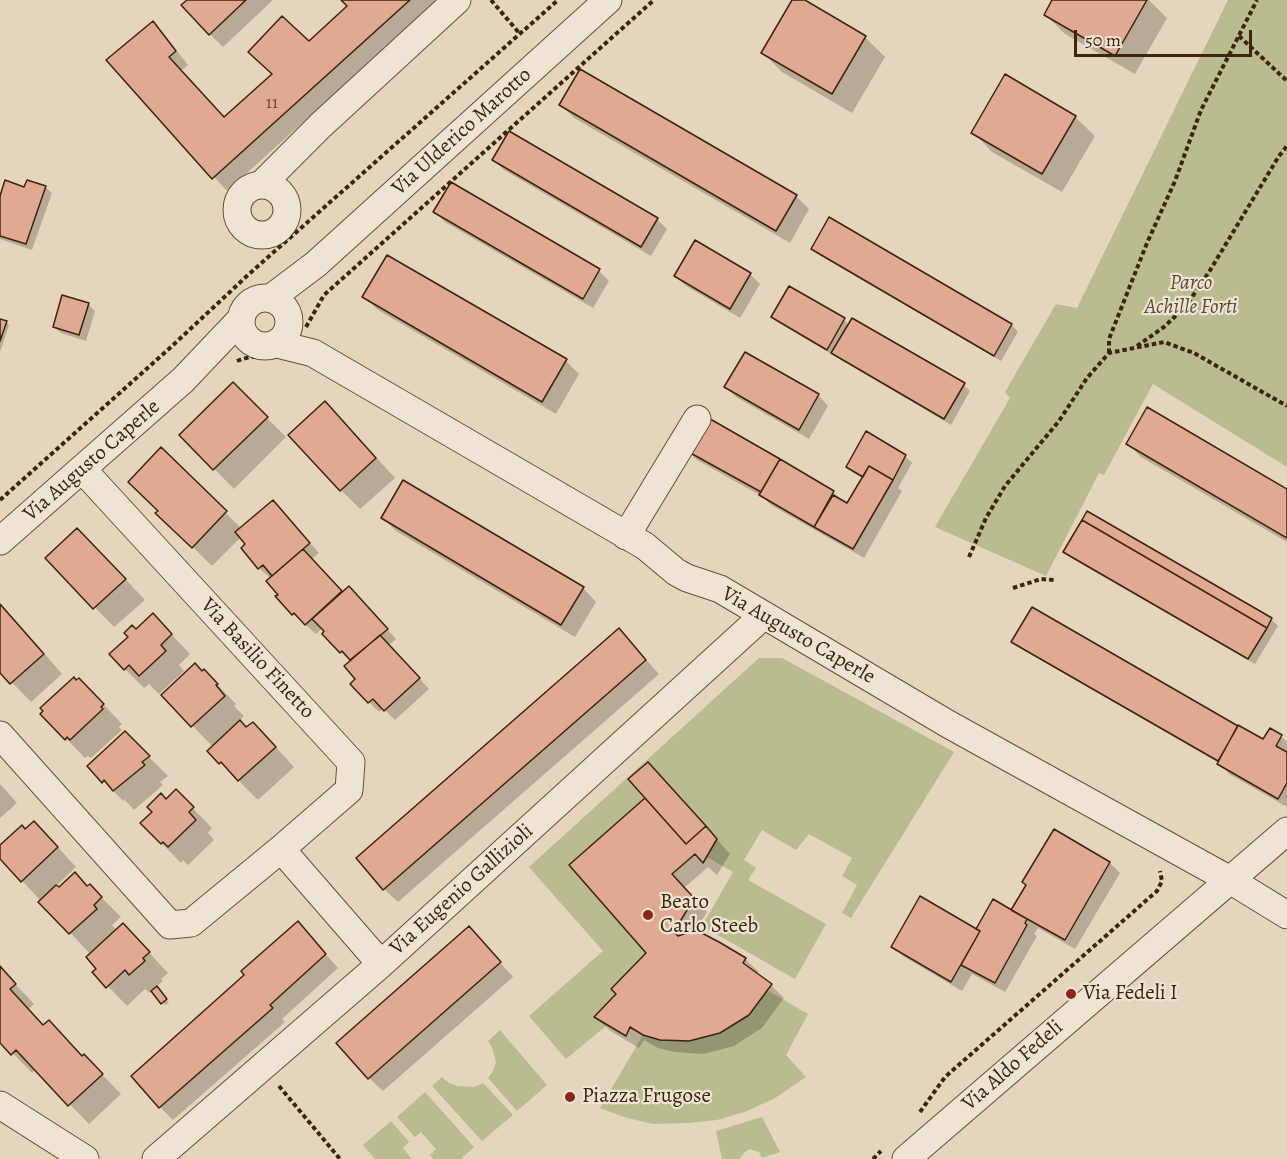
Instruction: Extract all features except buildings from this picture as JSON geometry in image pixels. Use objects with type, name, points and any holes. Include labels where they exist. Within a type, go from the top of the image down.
[{"type":"street","points":[[262,184],[321,124],[457,0]]},
{"type":"street","name":"Via Ulderico Marotto","points":[[271,298],[316,264],[608,0]]},
{"type":"street","name":"Via Ulderico Marotto","points":[[285,340],[316,264]]},
{"type":"street","name":"Via Augusto Caperle","points":[[285,340],[287,311],[284,306],[271,298],[255,300],[248,304],[243,311],[241,327],[244,334],[255,344],[285,340],[645,546],[676,572],[720,589],[948,724],[1230,880],[1287,915]]},
{"type":"street","name":"Via Augusto Caperle","points":[[0,541],[183,380],[241,319]]},
{"type":"street","name":"Via Augusto Caperle","points":[[183,380],[228,352],[285,340]]},
{"type":"street","points":[[626,536],[697,419]]},
{"type":"street","name":"Via Basilio Finetto","points":[[0,735],[170,926],[191,923],[349,790],[351,762],[82,470]]},
{"type":"street","name":"Via Eugenio Gallizioli","points":[[156,1159],[381,964],[764,615]]},
{"type":"street","name":"Via Aldo Fedeli","points":[[895,1154],[1287,831]]},
{"type":"street","points":[[281,849],[381,964]]},
{"type":"street","points":[[0,1105],[85,1159]]},
{"type":"path","points":[[491,0],[520,34]]},
{"type":"path","points":[[0,500],[248,275],[558,0]]},
{"type":"path","points":[[234,363],[285,340],[324,295],[654,0]]},
{"type":"path","points":[[1109,353],[1109,339],[1147,243],[1175,181],[1201,110],[1257,0]]},
{"type":"path","points":[[1239,36],[1287,81]]},
{"type":"path","points":[[1133,348],[1164,327],[1186,306],[1287,146]]},
{"type":"path","points":[[969,557],[986,518],[1005,486],[1059,421],[1087,378],[1109,353],[1164,342],[1194,353],[1287,406]]},
{"type":"path","points":[[1013,588],[1041,579],[1054,580]]},
{"type":"path","points":[[918,1114],[945,1077],[1157,891],[1162,881],[1156,865]]},
{"type":"path","points":[[263,1067],[340,1159]]},
{"type":"path","points":[[873,1159],[895,1154]]},
{"type":"green space","name":"Parco Achille Forti","points":[[1228,0],[1287,0],[1287,467],[1153,384],[1104,475],[1099,473],[1046,576],[935,527],[1010,398],[1005,392],[1056,304],[1077,308]]},
{"type":"green space","points":[[759,658],[782,658],[954,752],[851,918],[842,913],[857,885],[842,876],[852,858],[809,834],[796,850],[762,830],[744,860],[756,868],[748,880],[826,924],[795,979],[702,926],[733,872],[707,857],[717,839],[647,762],[629,779],[645,798],[569,865],[646,953],[616,994],[594,1017],[607,1025],[566,1059],[529,1016],[603,951],[529,867]]},
{"type":"green space","points":[[767,990],[808,1014],[786,1055],[806,1077],[775,1098],[747,1111],[717,1120],[653,1124],[600,1108],[643,1035],[660,1040],[749,1015]]},
{"type":"green space","points":[[500,1030],[547,1085],[517,1111],[488,1078],[496,1062],[488,1041]]},
{"type":"green space","points":[[442,1077],[457,1086],[474,1087],[483,1083],[513,1115],[482,1141],[432,1086]]},
{"type":"green space","points":[[425,1092],[474,1147],[461,1159],[433,1159],[430,1155],[436,1149],[421,1132],[415,1137],[397,1117]]},
{"type":"green space","points":[[762,1117],[780,1152],[762,1158],[759,1152],[750,1149],[739,1159],[722,1159],[716,1131]]},
{"type":"green space","points":[[391,1121],[409,1142],[403,1148],[412,1159],[375,1159],[363,1145]]},
{"type":"place","name":"Beato Carlo Steeb","points":[[648,915]]},
{"type":"place","name":"Via Fedeli I","points":[[1071,994]]},
{"type":"place","name":"Piazza Frugose","points":[[570,1097]]}]
